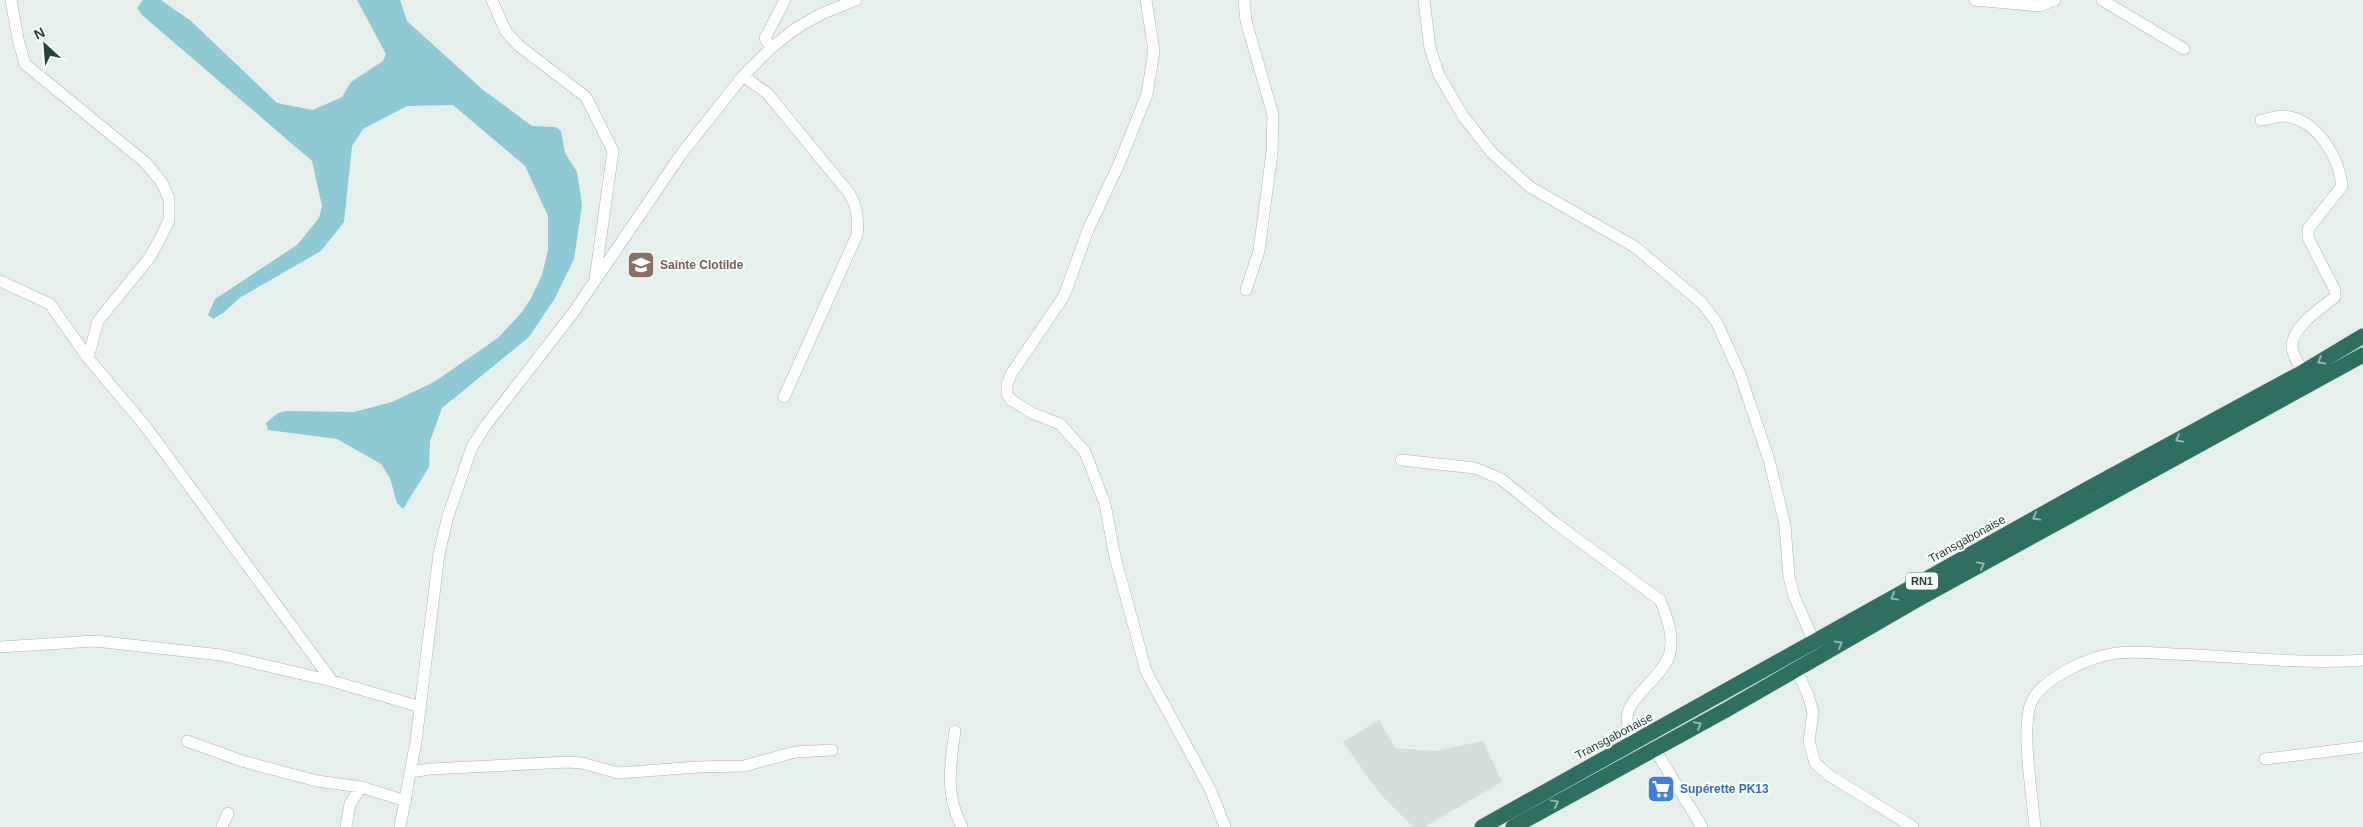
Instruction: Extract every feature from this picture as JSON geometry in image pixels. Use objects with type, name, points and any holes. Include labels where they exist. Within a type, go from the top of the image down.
[{"type":"highway","name":"Transgabonaise","points":[[1482,827],[2091,487],[2303,372],[2363,336]]},
{"type":"highway","name":"RN1","points":[[1513,827],[1726,710],[1920,598],[2363,355]]},
{"type":"street","points":[[11,0],[25,64],[146,163],[162,184],[169,199],[169,220],[161,237],[150,257],[98,321],[88,358]]},
{"type":"street","points":[[492,0],[506,32],[518,45],[586,97],[613,151],[595,281]]},
{"type":"street","points":[[771,48],[765,38],[785,0]]},
{"type":"street","points":[[400,827],[411,772],[439,554],[448,516],[472,446],[595,281],[682,153],[743,76],[771,48],[807,21],[856,0]]},
{"type":"street","points":[[1146,0],[1154,51],[1147,94],[1120,164],[1088,230],[1064,296],[1011,374],[1007,385],[1007,394],[1016,405],[1060,424],[1085,452],[1105,504],[1115,557],[1146,671],[1211,790],[1225,827]]},
{"type":"street","points":[[1244,0],[1246,21],[1273,115],[1272,152],[1259,251],[1246,290]]},
{"type":"street","points":[[1424,0],[1430,48],[1439,75],[1463,116],[1492,153],[1530,187],[1635,247],[1702,303],[1717,323],[1740,374],[1769,460],[1785,525],[1789,577],[1794,596],[1814,642]]},
{"type":"street","points":[[1975,0],[2039,6],[2055,0]]},
{"type":"street","points":[[2102,0],[2184,49]]},
{"type":"street","points":[[743,76],[767,93],[849,193],[853,200],[859,224],[857,235],[784,397]]},
{"type":"street","points":[[2261,120],[2284,116],[2303,122],[2318,132],[2341,175],[2342,186],[2308,229],[2308,238],[2335,290],[2335,296],[2308,320],[2295,338],[2292,346],[2293,352],[2303,372]]},
{"type":"street","points":[[0,281],[50,304],[88,358],[146,427],[332,681]]},
{"type":"street","points":[[1401,460],[1475,468],[1501,478],[1554,522],[1660,600],[1667,616],[1671,637],[1668,656],[1660,671],[1631,705],[1627,718],[1635,742]]},
{"type":"street","points":[[0,647],[72,641],[104,642],[221,655],[332,681],[420,707]]},
{"type":"street","points":[[2036,827],[2029,767],[2028,718],[2033,700],[2064,672],[2089,660],[2117,653],[2209,655],[2292,662],[2363,660]]},
{"type":"street","points":[[1796,669],[1808,695],[1813,712],[1809,741],[1815,763],[1830,776],[1913,827]]},
{"type":"street","points":[[955,731],[950,767],[950,795],[962,827]]},
{"type":"street","points":[[187,741],[242,761],[316,781],[361,787],[406,801]]},
{"type":"street","points":[[2265,759],[2363,747]]},
{"type":"street","points":[[1654,748],[1702,827]]},
{"type":"street","points":[[411,772],[568,762],[618,773],[698,767],[744,766],[795,752],[832,750]]},
{"type":"street","points":[[346,827],[350,804],[361,787]]},
{"type":"street","points":[[222,827],[228,813]]},
{"type":"shaded area","points":[[1379,720],[1395,748],[1435,751],[1483,741],[1502,782],[1424,827],[1413,827],[1381,795],[1343,742]]},
{"type":"water","points":[[143,0],[161,0],[191,21],[277,103],[313,110],[342,97],[351,82],[383,61],[386,54],[357,0],[400,0],[407,21],[482,89],[532,126],[556,127],[561,131],[565,153],[577,172],[582,205],[574,259],[555,298],[529,337],[442,408],[430,441],[429,467],[403,509],[397,503],[390,478],[381,464],[337,439],[268,430],[266,423],[278,413],[286,411],[354,412],[392,402],[434,382],[498,338],[522,312],[531,298],[542,275],[548,250],[548,216],[525,166],[453,105],[407,106],[363,129],[352,146],[344,222],[321,251],[241,297],[213,319],[208,315],[215,299],[297,245],[319,218],[322,206],[312,161],[142,15],[137,8]]},
{"type":"place","name":"Sainte Clotilde","points":[[641,265]]},
{"type":"place","name":"Supérette PK13","points":[[1661,789]]}]
